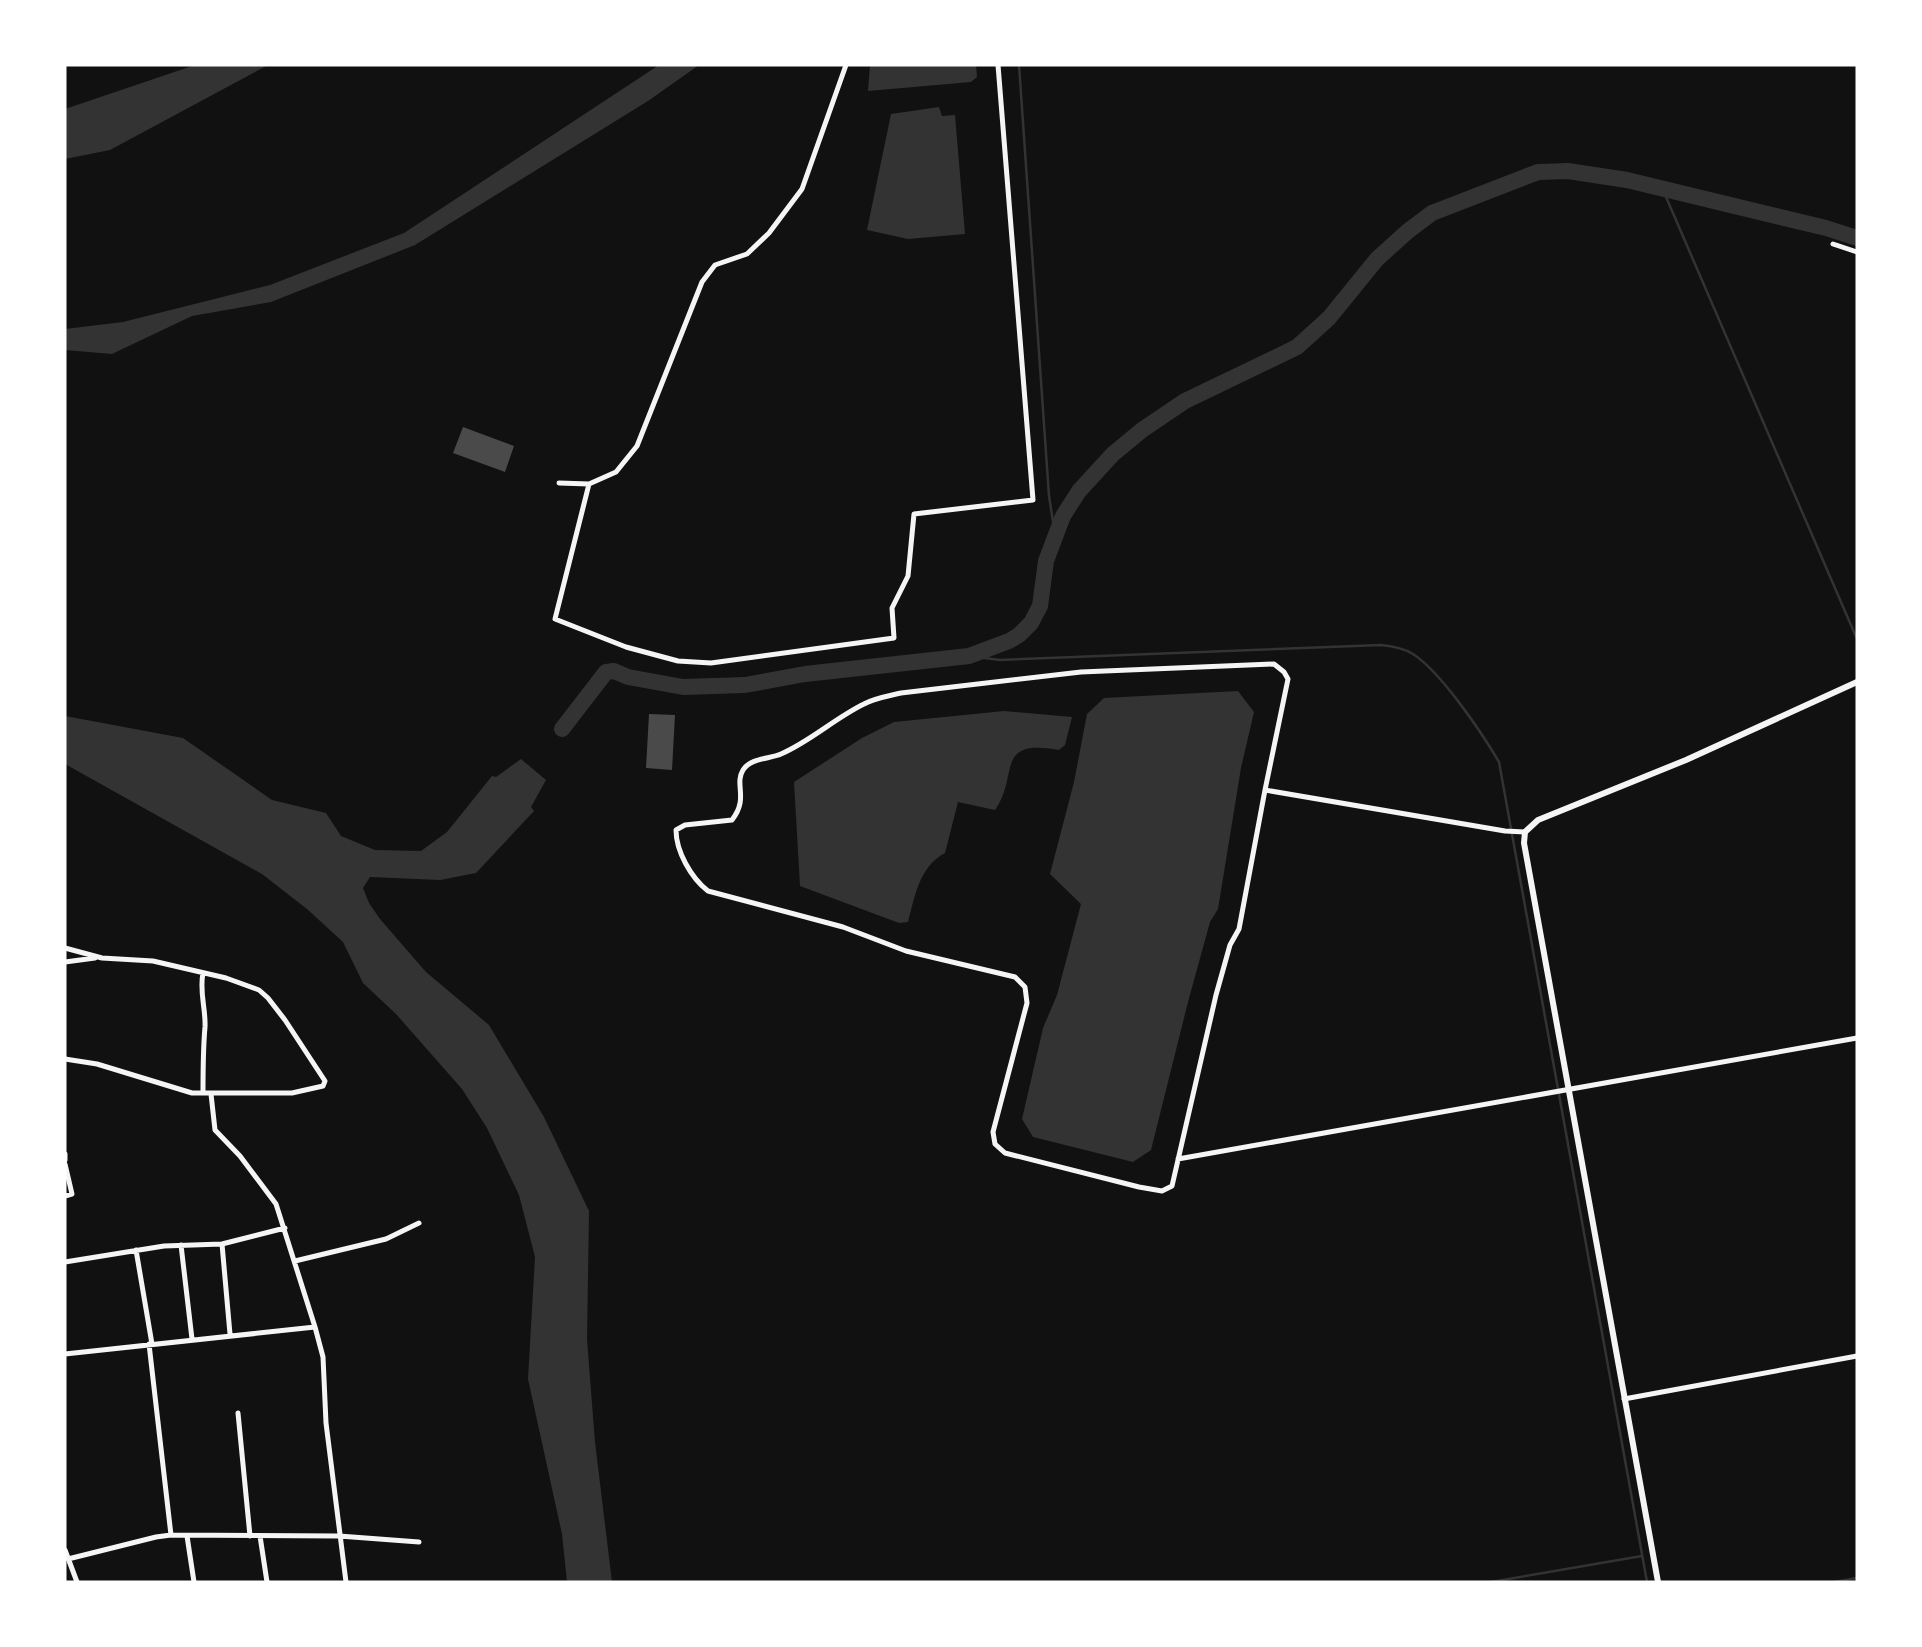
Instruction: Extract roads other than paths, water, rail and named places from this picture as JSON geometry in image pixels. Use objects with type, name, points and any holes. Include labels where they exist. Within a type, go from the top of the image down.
[{"type":"street","points":[[559,483],[589,484],[616,472],[637,446],[702,282],[715,265],[747,254],[769,233],[802,189],[846,65]]},
{"type":"street","points":[[589,484],[555,619],[626,647],[678,660],[711,663],[894,638],[892,608],[908,576],[914,514],[1033,500],[998,65]]},
{"type":"street","points":[[1833,244],[1857,251]]},
{"type":"street","points":[[1274,664],[1288,679],[1265,790],[1239,929],[1230,945],[1216,995],[1171,1186],[1162,1191],[1005,1153],[995,1144],[993,1132],[1027,1003],[1025,987],[1021,981],[1015,977],[906,951],[843,927],[708,891],[700,886],[685,860],[676,830],[685,825],[732,820],[739,811],[742,798],[742,770],[751,761],[771,758],[793,748],[865,703],[901,693],[1082,672],[1274,664]]},
{"type":"street","points":[[1658,1582],[1524,843],[1525,832],[1538,820],[1686,760],[1857,682]]},
{"type":"street","points":[[1265,790],[1505,831],[1525,832]]},
{"type":"street","points":[[65,948],[102,958]]},
{"type":"street","points":[[65,962],[102,958],[153,961],[259,990],[268,998],[325,1081],[323,1086],[318,1088],[292,1093],[203,1094],[97,1064],[65,1059]]},
{"type":"street","points":[[203,973],[200,986],[205,1026],[203,1094]]},
{"type":"street","points":[[1178,1159],[1857,1038]]},
{"type":"street","points":[[211,1094],[215,1130],[240,1156],[276,1204],[315,1326],[323,1357],[326,1423],[346,1582]]},
{"type":"street","points":[[65,1154],[72,1194],[65,1196]]},
{"type":"street","points":[[295,1261],[386,1239],[419,1223]]},
{"type":"street","points":[[65,1262],[136,1250],[222,1244],[285,1228]]},
{"type":"street","points":[[222,1244],[230,1335]]},
{"type":"street","points":[[181,1245],[192,1339]]},
{"type":"street","points":[[136,1250],[150,1344],[171,1535]]},
{"type":"street","points":[[65,1354],[315,1326]]},
{"type":"street","points":[[1624,1399],[1857,1356]]},
{"type":"street","points":[[239,1413],[250,1536]]},
{"type":"street","points":[[68,1559],[171,1535],[339,1536],[419,1542]]},
{"type":"street","points":[[187,1535],[194,1582]]},
{"type":"street","points":[[260,1536],[267,1582]]},
{"type":"street","points":[[65,1550],[77,1582]]},
{"type":"waterway","points":[[1019,65],[1049,496],[1055,534]]},
{"type":"waterway","points":[[562,729],[606,672],[614,671],[628,677],[683,687],[745,685],[805,674],[969,656],[1009,641],[1031,623],[1040,606],[1046,561],[1063,516],[1079,491],[1113,454],[1142,430],[1185,401],[1297,347],[1329,318],[1377,259],[1432,213],[1538,172],[1568,171],[1627,180],[1826,228],[1857,238]]},
{"type":"waterway","points":[[1663,190],[1857,639]]},
{"type":"waterway","points":[[969,656],[1000,660],[1385,645],[1413,654],[1436,674],[1460,704],[1499,762],[1647,1582]]},
{"type":"waterway","points":[[1491,1582],[1642,1556]]},
{"type":"waterway","points":[[1834,1582],[1857,1578]]}]
